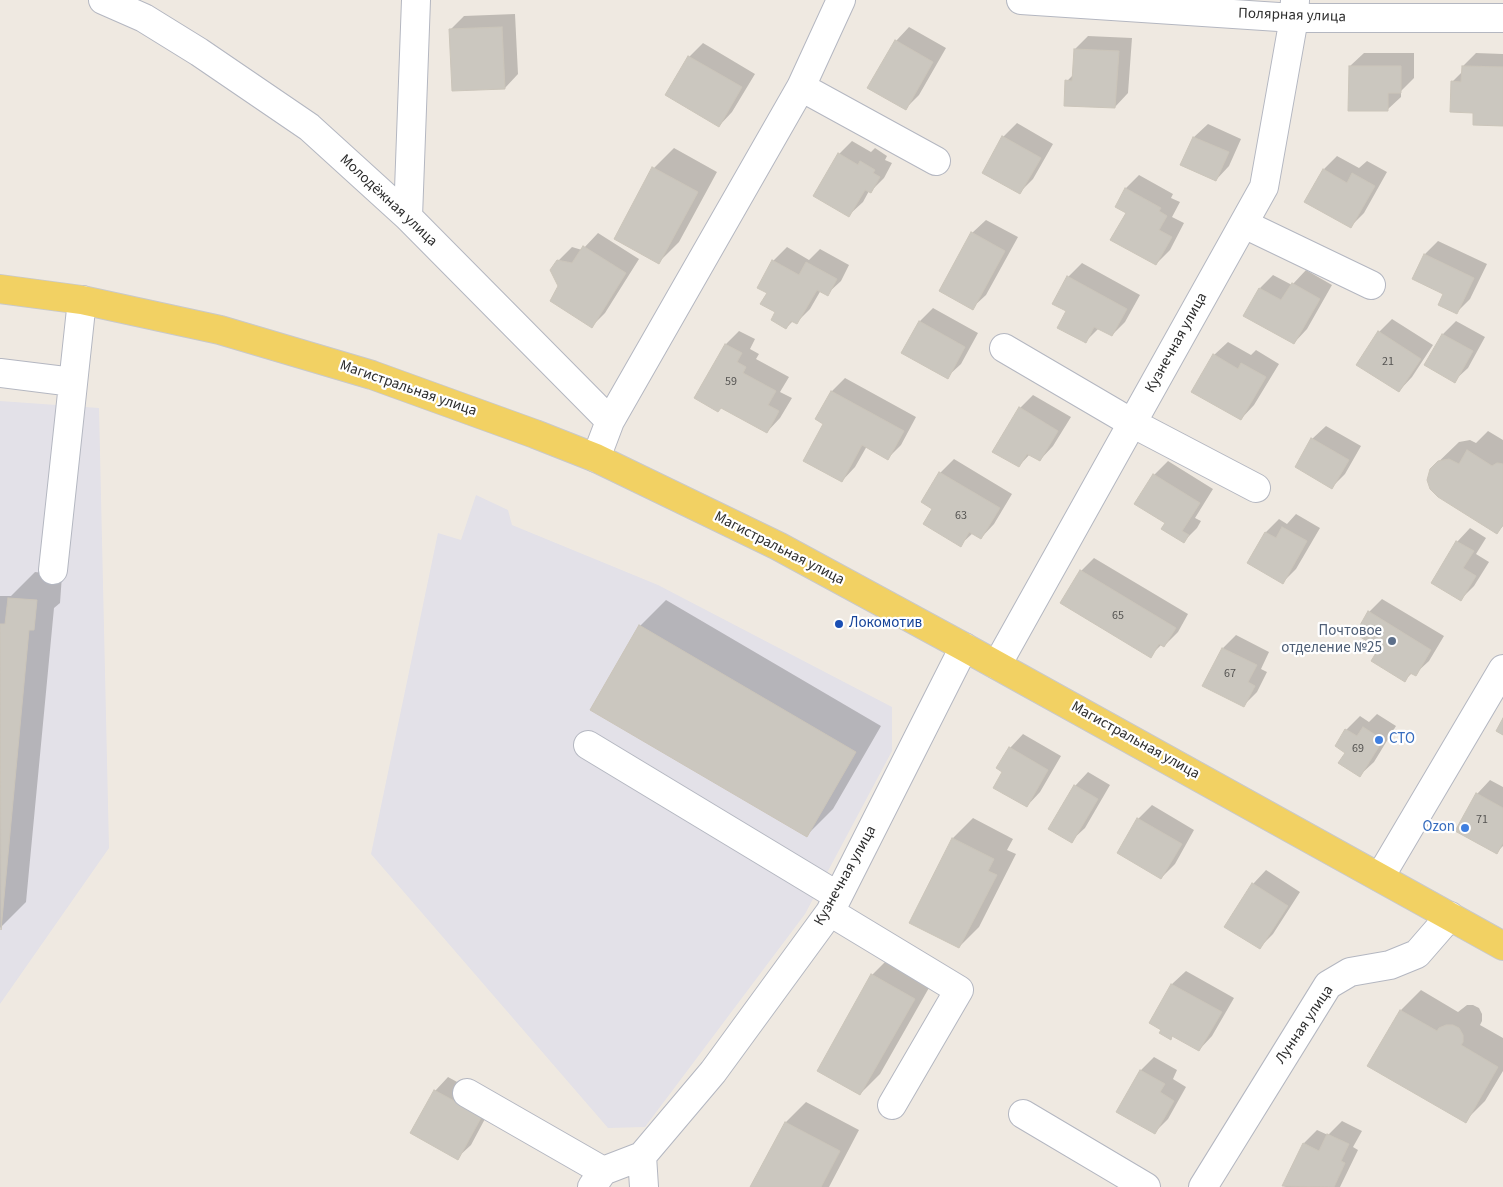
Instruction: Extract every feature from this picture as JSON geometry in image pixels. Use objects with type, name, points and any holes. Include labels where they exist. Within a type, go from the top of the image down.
[{"type":"main road","name":"Магистральная улица","points":[[0,290],[82,300],[220,330],[372,375],[596,458],[778,546],[1380,876],[1503,946]]},
{"type":"street","name":"Молодёжная улица","points":[[102,0],[144,18],[199,52],[309,127],[408,217],[610,421]]},
{"type":"street","points":[[408,217],[416,0]]},
{"type":"street","points":[[596,458],[610,421],[801,87],[841,0]]},
{"type":"street","name":"Полярная улица","points":[[1020,0],[1503,18]]},
{"type":"street","name":"Кузнечная улица","points":[[997,665],[1264,187],[1295,9]]},
{"type":"street","points":[[801,87],[936,161]]},
{"type":"street","points":[[1244,224],[1371,285]]},
{"type":"street","points":[[53,570],[82,300]]},
{"type":"street","points":[[1004,348],[1132,422],[1256,488]]},
{"type":"street","points":[[0,373],[73,382]]},
{"type":"street","name":"Кузнечная улица","points":[[642,1156],[713,1072],[834,904],[964,647]]},
{"type":"street","points":[[1380,876],[1503,670]]},
{"type":"street","points":[[588,745],[834,904],[959,990],[892,1105]]},
{"type":"street","name":"Лунная улица","points":[[1203,1187],[1328,985],[1350,972],[1390,965],[1417,954],[1450,916]]},
{"type":"street","points":[[467,1093],[597,1179],[642,1156],[644,1187]]},
{"type":"street","points":[[1023,1114],[1146,1187]]},
{"type":"shaded area","points":[[0,401],[99,408],[109,848],[0,1004]]},
{"type":"shaded area","points":[[476,495],[508,510],[512,525],[658,585],[892,707],[892,751],[805,914],[645,1127],[608,1128],[371,854],[438,533],[461,540]]},
{"type":"building","points":[[502,27],[505,89],[452,91],[449,29]]},
{"type":"building","points":[[895,40],[933,62],[906,110],[867,88]]},
{"type":"building","points":[[1074,49],[1119,51],[1115,108],[1064,106],[1065,80],[1072,81]]},
{"type":"building","points":[[688,56],[742,87],[719,127],[665,95]]},
{"type":"building","points":[[1349,66],[1401,66],[1401,93],[1388,93],[1388,111],[1348,111]]},
{"type":"building","points":[[1462,66],[1503,67],[1503,126],[1473,125],[1473,113],[1450,112],[1451,81],[1461,82]]},
{"type":"building","points":[[1002,136],[1041,158],[1020,194],[982,173]]},
{"type":"building","points":[[1193,137],[1229,152],[1216,181],[1180,165]]},
{"type":"building","points":[[838,153],[858,165],[860,161],[875,170],[873,173],[880,177],[871,193],[865,190],[849,217],[813,196]]},
{"type":"building","points":[[652,167],[698,192],[659,264],[614,239]]},
{"type":"building","points":[[1323,169],[1347,183],[1352,173],[1375,186],[1351,228],[1304,202]]},
{"type":"building","points":[[1125,188],[1161,208],[1159,211],[1167,216],[1159,230],[1172,237],[1156,265],[1110,240],[1126,213],[1115,207]]},
{"type":"building","points":[[971,232],[1005,251],[973,310],[939,291]]},
{"type":"building","points":[[583,246],[626,273],[592,328],[550,301],[558,286],[550,270],[557,260],[572,263]]},
{"type":"building","points":[[1424,254],[1474,278],[1457,314],[1438,305],[1443,294],[1412,279]]},
{"type":"building","points":[[772,260],[799,275],[806,262],[837,279],[828,296],[817,290],[797,324],[791,321],[786,329],[771,320],[775,312],[760,304],[767,293],[757,288]]},
{"type":"building","points":[[1067,276],[1127,309],[1112,336],[1094,327],[1086,343],[1057,328],[1066,311],[1052,304]]},
{"type":"building","points":[[1292,283],[1320,299],[1294,344],[1243,316],[1259,288],[1281,300]]},
{"type":"building","points":[[919,321],[965,347],[948,379],[901,353]]},
{"type":"building","points":[[1378,331],[1421,359],[1399,392],[1356,365]]},
{"type":"building","points":[[1442,334],[1473,351],[1455,383],[1424,365]]},
{"type":"building","points":[[725,344],[742,353],[737,362],[746,367],[743,373],[776,391],[768,405],[779,411],[767,433],[721,408],[718,412],[694,398]]},
{"type":"building","points":[[1213,354],[1238,369],[1241,363],[1266,377],[1241,420],[1191,392]]},
{"type":"building","points":[[831,391],[904,431],[888,460],[862,445],[842,482],[803,461],[823,424],[815,419]]},
{"type":"building","points":[[1019,407],[1058,431],[1040,461],[1027,454],[1019,467],[992,452]]},
{"type":"building","points":[[1311,438],[1349,460],[1332,489],[1295,467]]},
{"type":"building","points":[[1467,450],[1492,466],[1497,463],[1503,464],[1503,525],[1497,534],[1438,497],[1430,489],[1427,480],[1430,469],[1438,461],[1449,459],[1459,464]]},
{"type":"building","points":[[939,472],[1000,508],[981,539],[969,532],[961,547],[923,524],[932,509],[921,502]]},
{"type":"building","points":[[1153,474],[1200,503],[1182,531],[1189,535],[1184,543],[1161,529],[1165,523],[1134,504]]},
{"type":"building","points":[[1282,527],[1307,541],[1283,584],[1247,563],[1265,532],[1276,538]]},
{"type":"building","points":[[1456,541],[1474,551],[1463,568],[1476,576],[1461,601],[1431,583]]},
{"type":"building","points":[[1080,570],[1176,628],[1164,647],[1159,644],[1151,658],[1060,603]]},
{"type":"building","points":[[8,598],[37,600],[34,630],[29,630],[1,930],[0,624],[5,624]]},
{"type":"building","name":"Почтовое отделение №25","points":[[1368,611],[1431,650],[1416,676],[1410,673],[1405,682],[1371,661],[1379,648],[1355,634]]},
{"type":"building","points":[[639,625],[856,752],[807,837],[590,710]]},
{"type":"building","points":[[1222,648],[1257,665],[1248,682],[1255,686],[1244,707],[1202,686]]},
{"type":"building","points":[[1503,718],[1503,735],[1496,731]]},
{"type":"building","points":[[1363,727],[1383,740],[1360,777],[1338,763],[1345,753],[1335,746],[1345,729],[1357,736]]},
{"type":"building","points":[[1009,747],[1048,770],[1027,807],[993,788],[1002,772],[996,768]]},
{"type":"building","points":[[1074,785],[1098,799],[1072,843],[1048,829]]},
{"type":"building","points":[[1476,793],[1503,808],[1503,843],[1497,854],[1455,831]]},
{"type":"building","points":[[1137,818],[1182,844],[1161,879],[1117,853]]},
{"type":"building","points":[[952,838],[994,859],[988,871],[997,875],[959,948],[909,923]]},
{"type":"building","points":[[1252,883],[1288,906],[1260,949],[1224,927]]},
{"type":"building","points":[[871,974],[915,999],[860,1095],[817,1071]]},
{"type":"building","points":[[1171,984],[1222,1012],[1199,1051],[1172,1036],[1171,1040],[1159,1033],[1161,1030],[1149,1023]]},
{"type":"building","points":[[1400,1010],[1437,1031],[1446,1025],[1453,1025],[1459,1028],[1463,1035],[1461,1045],[1498,1067],[1466,1123],[1367,1066]]},
{"type":"building","points":[[1140,1070],[1165,1084],[1160,1092],[1174,1101],[1155,1134],[1116,1112]]},
{"type":"building","points":[[434,1090],[482,1116],[458,1160],[410,1133]]},
{"type":"building","points":[[785,1122],[840,1151],[821,1187],[750,1187]]},
{"type":"building","points":[[1327,1134],[1349,1144],[1341,1161],[1345,1163],[1334,1187],[1282,1186],[1303,1143],[1319,1151]]},
{"type":"place","name":"Локомотив","points":[[839,624]]},
{"type":"place","name":"Почтовое отделение №25","points":[[1392,641]]},
{"type":"place","name":"СТО","points":[[1379,740]]},
{"type":"place","name":"Ozon","points":[[1465,828]]}]
